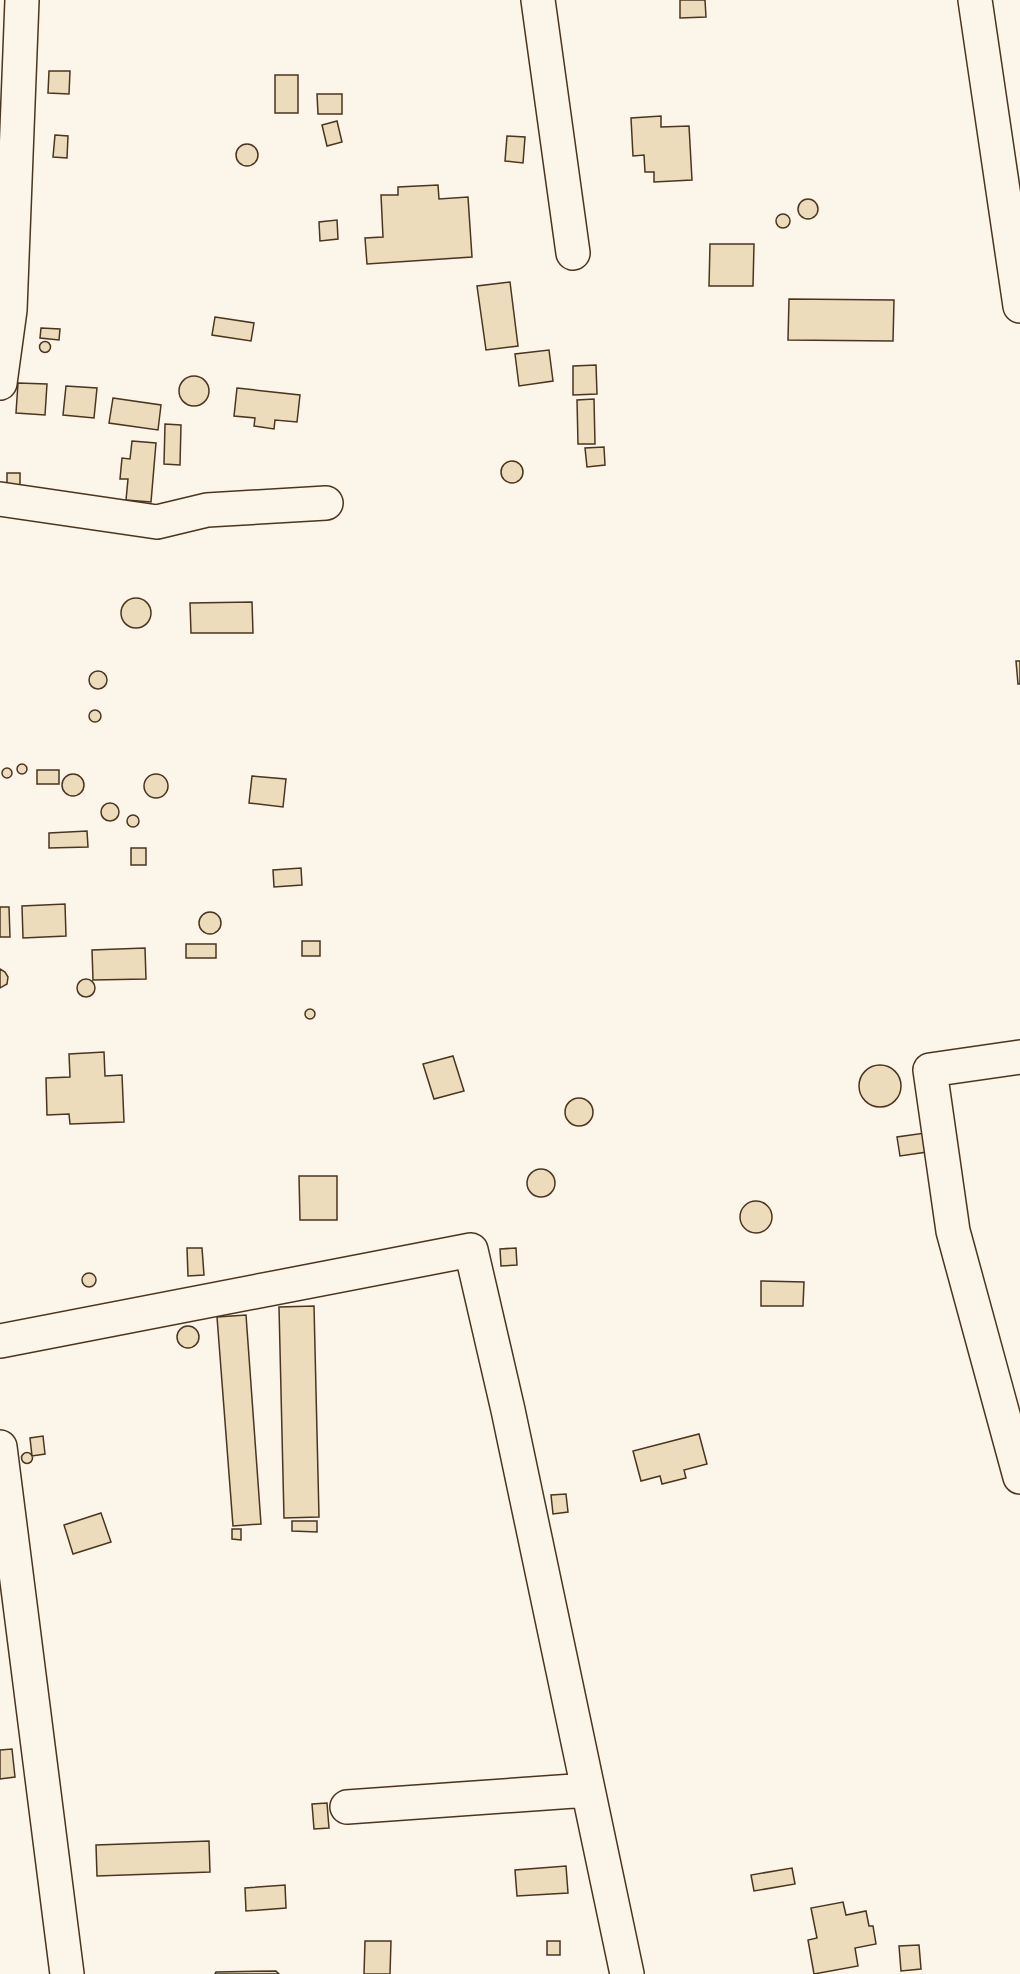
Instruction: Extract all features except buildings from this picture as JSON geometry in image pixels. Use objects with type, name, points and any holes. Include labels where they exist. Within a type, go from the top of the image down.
[{"type":"street","points":[[0,383],[9,310],[9,81],[21,0]]},
{"type":"street","points":[[538,0],[573,253]]},
{"type":"street","points":[[975,0],[1020,306]]},
{"type":"street","points":[[0,499],[157,522],[207,510],[326,503]]},
{"type":"street","points":[[1020,1057],[930,1070],[954,1232],[1020,1477]]},
{"type":"street","points":[[0,1341],[471,1250],[508,1410],[627,1974]]},
{"type":"street","points":[[0,1448],[67,1974]]},
{"type":"street","points":[[347,1807],[588,1790]]}]
